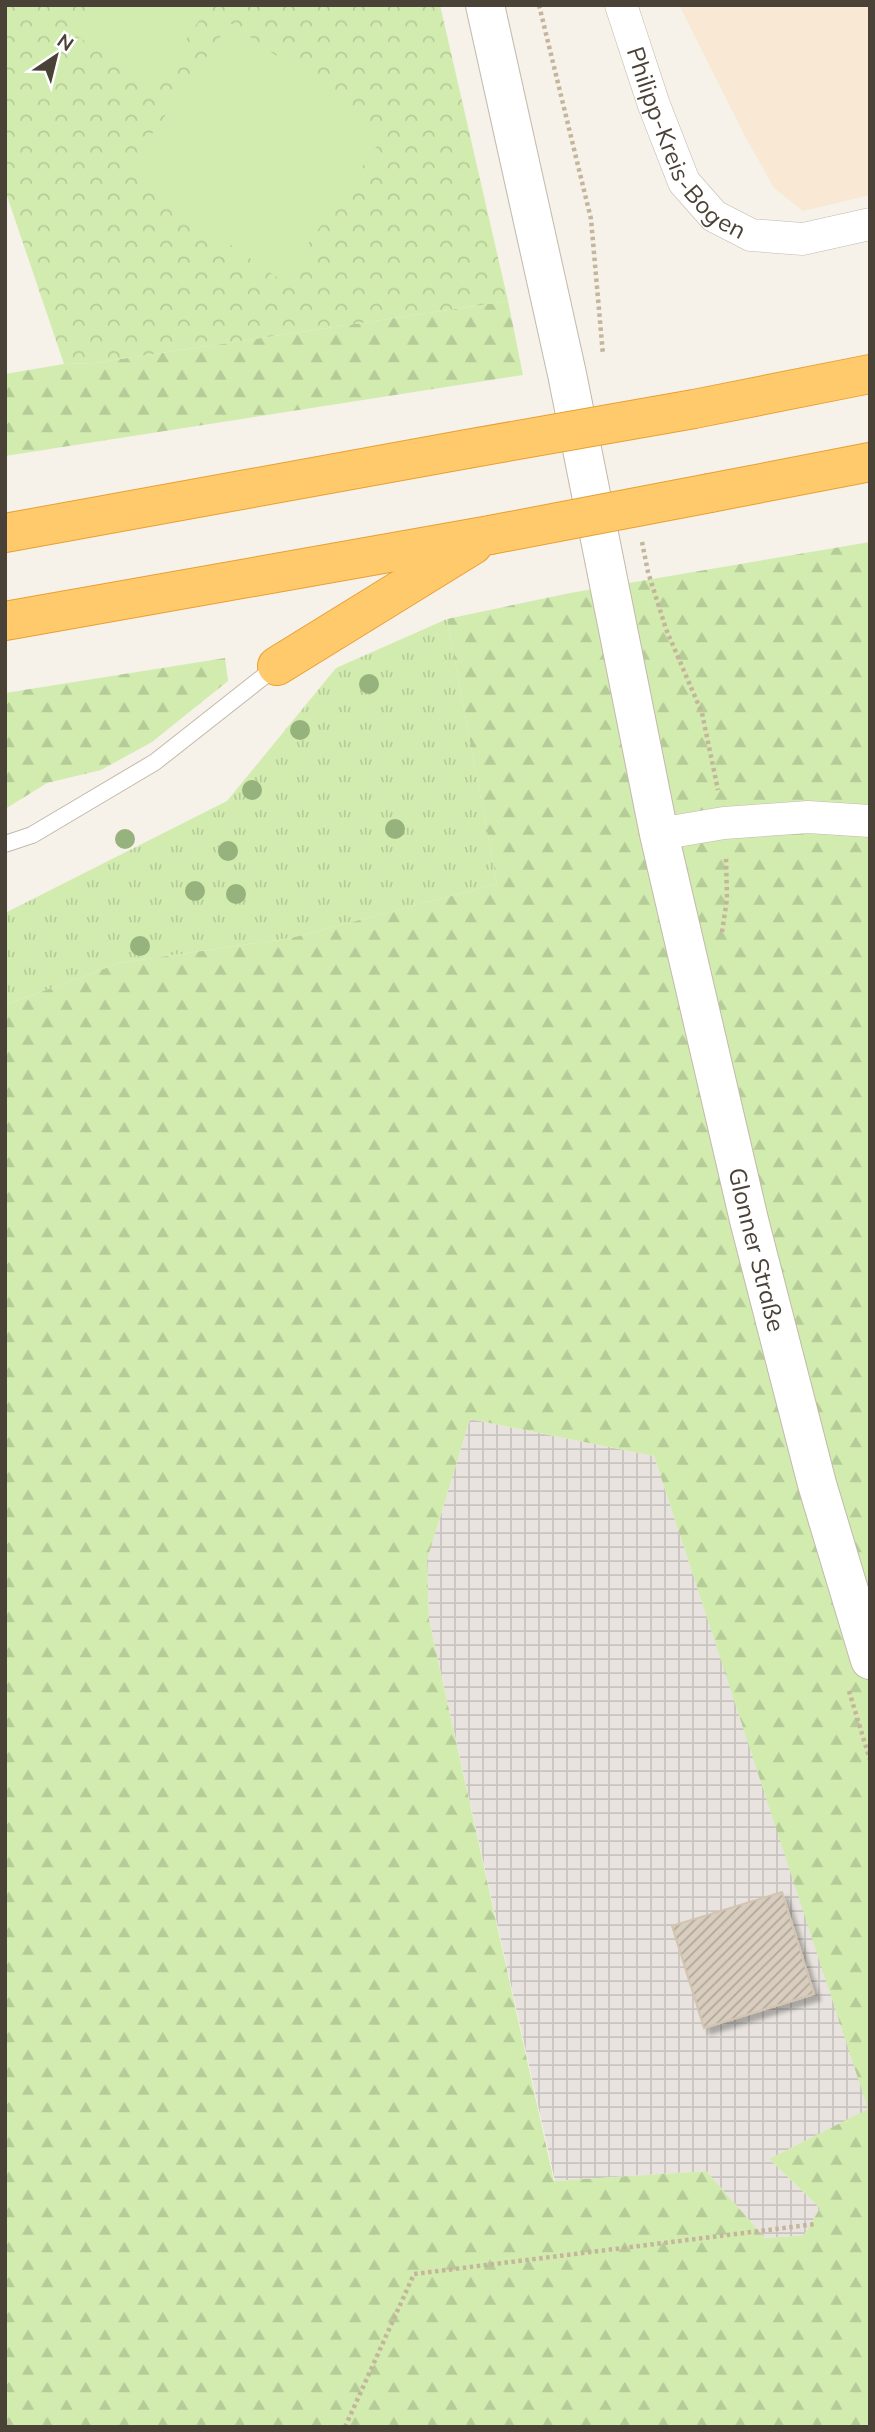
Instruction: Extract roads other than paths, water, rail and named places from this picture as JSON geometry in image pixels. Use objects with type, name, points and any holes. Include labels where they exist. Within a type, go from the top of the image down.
[{"type":"highway","points":[[5,533],[694,409],[870,374]]},
{"type":"highway","points":[[5,621],[490,535],[870,461]]},
{"type":"highway","points":[[278,666],[490,535]]},
{"type":"street","name":"Glonner Straße","points":[[485,5],[567,374],[659,834],[749,1220],[814,1471],[870,1660]]},
{"type":"street","name":"Philipp-Kreis-Bogen","points":[[621,5],[654,105],[684,182],[714,216],[751,235],[803,239],[870,224]]},
{"type":"street","points":[[659,834],[724,823],[808,817],[870,821]]},
{"type":"lane","points":[[5,844],[32,835],[155,762],[278,666]]}]
